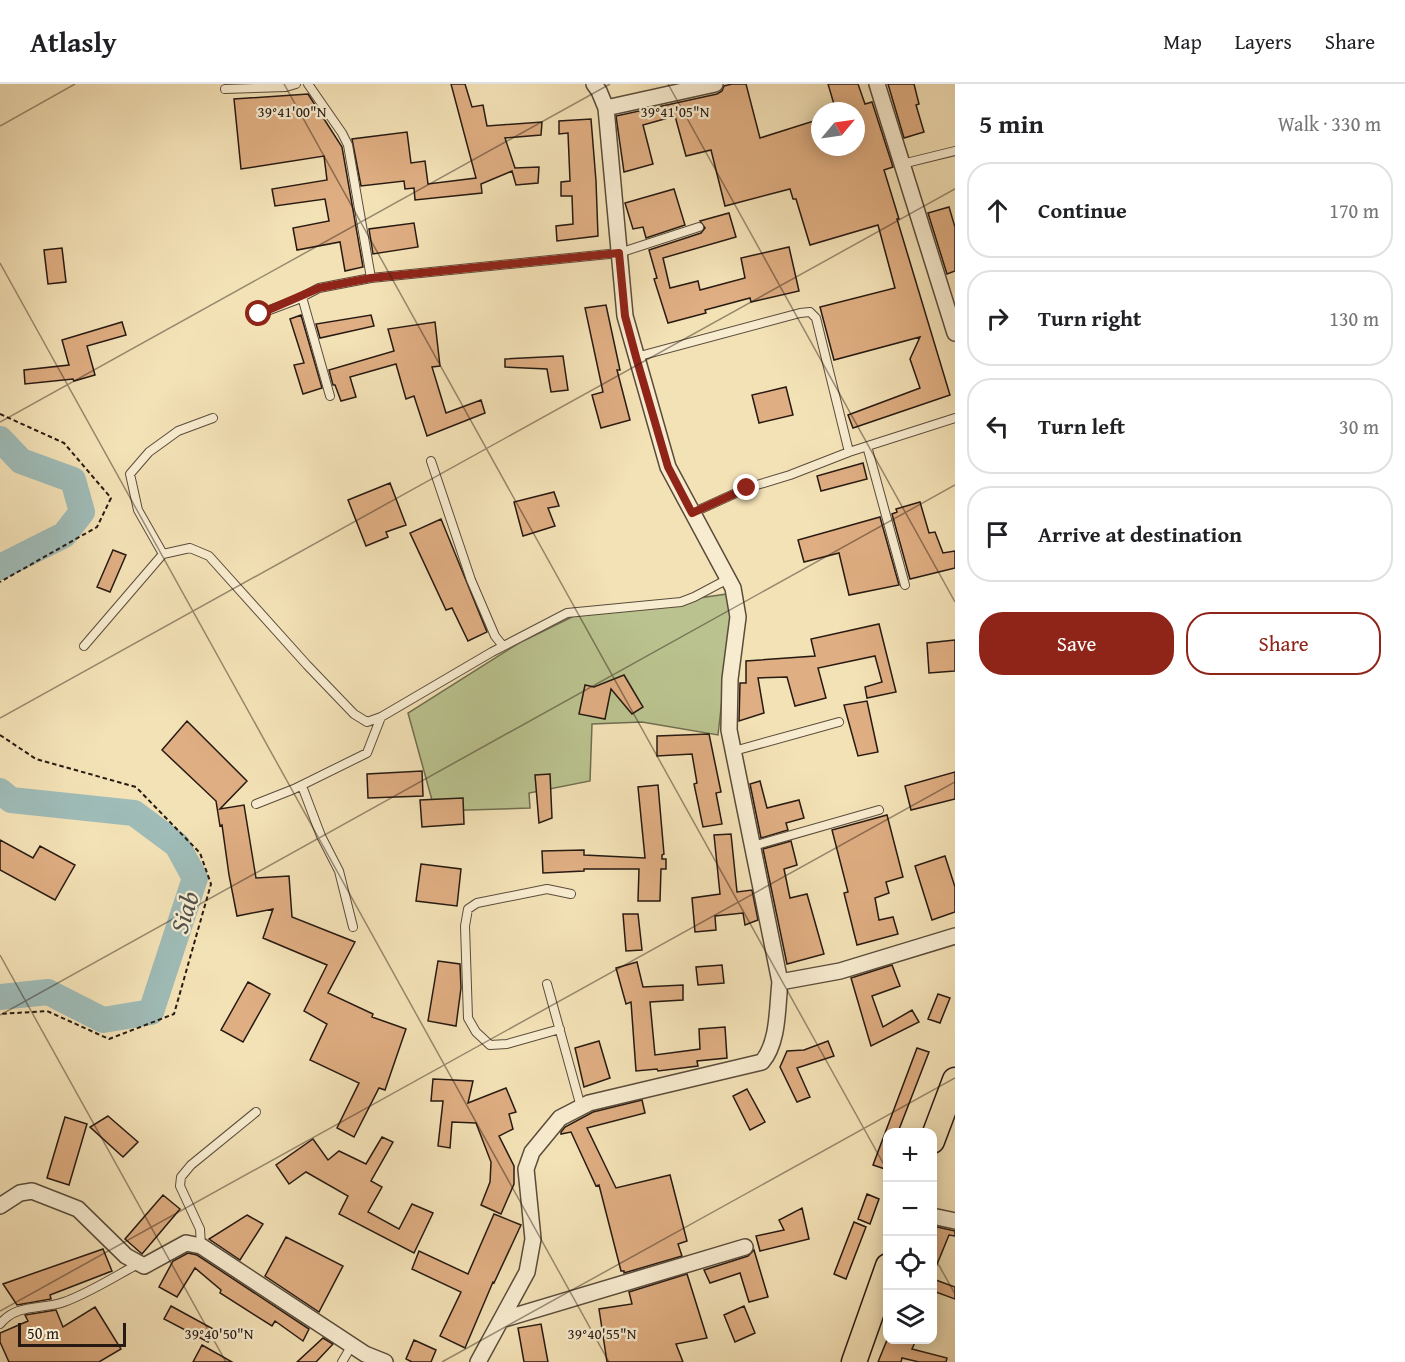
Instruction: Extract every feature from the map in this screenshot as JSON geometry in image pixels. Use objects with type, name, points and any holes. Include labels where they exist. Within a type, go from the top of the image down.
[{"type":"main road","points":[[937,1130],[955,1080]]},
{"type":"main road","points":[[854,1362],[883,1280]]},
{"type":"street","points":[[478,1362],[527,1272],[533,1239],[526,1169],[532,1152],[560,1118],[588,1103],[762,1062],[770,1053],[780,982],[729,730],[730,679],[738,617],[733,588],[668,467],[636,357],[625,316],[606,108],[594,84]]},
{"type":"street","points":[[606,108],[715,84]]},
{"type":"street","points":[[878,84],[955,333]]},
{"type":"street","points":[[780,982],[840,971],[955,936]]},
{"type":"street","points":[[0,1206],[20,1193],[32,1191],[78,1209],[126,1256],[144,1266],[186,1243],[201,1246],[365,1354],[385,1362]]},
{"type":"street","points":[[937,1217],[955,1221]]},
{"type":"street","points":[[501,1320],[745,1247]]},
{"type":"lane","points":[[225,89],[286,87],[296,84]]},
{"type":"lane","points":[[308,84],[348,145],[371,278]]},
{"type":"lane","points":[[902,164],[955,151]]},
{"type":"lane","points":[[259,314],[303,297],[319,288],[371,278],[619,253],[699,227]]},
{"type":"lane","points":[[303,297],[330,396]]},
{"type":"lane","points":[[636,357],[810,312],[816,318],[849,452]]},
{"type":"lane","points":[[163,554],[138,510],[130,474],[149,452],[178,431],[213,417]]},
{"type":"lane","points":[[692,513],[747,488],[955,418]]},
{"type":"lane","points":[[867,446],[905,585]]},
{"type":"lane","points":[[431,461],[471,580],[495,636],[503,646]]},
{"type":"lane","points":[[84,646],[163,554],[190,548],[209,556],[292,649],[354,714],[367,722],[381,717],[503,646],[567,613],[681,602],[728,579]]},
{"type":"lane","points":[[256,804],[302,786],[367,753],[381,717]]},
{"type":"lane","points":[[734,751],[839,722]]},
{"type":"lane","points":[[302,786],[321,836],[339,871],[353,927]]},
{"type":"lane","points":[[753,846],[879,810]]},
{"type":"lane","points":[[560,1029],[507,1044],[490,1045],[476,1032],[468,1018],[465,926],[468,909],[477,903],[547,890],[571,894]]},
{"type":"lane","points":[[547,984],[581,1107]]},
{"type":"lane","points":[[201,1246],[200,1229],[180,1186],[182,1177],[191,1165],[256,1112]]},
{"type":"lane","points":[[0,1324],[7,1315],[15,1311],[63,1302],[138,1264]]},
{"type":"lane","points":[[342,1362],[352,1345]]},
{"type":"path","points":[[0,414],[64,443],[111,498],[97,527],[0,582]]},
{"type":"path","points":[[0,735],[36,759],[136,787],[200,853],[211,884],[174,1014],[109,1039],[47,1011],[0,1014]]},
{"type":"green space","points":[[734,593],[718,735],[642,722],[592,724],[590,781],[529,793],[530,808],[435,811],[408,713],[519,643],[574,616]]},
{"type":"building","points":[[451,84],[465,84],[472,107],[483,105],[487,126],[542,122],[541,135],[505,138],[515,168],[539,167],[538,183],[516,185],[512,171],[481,184],[482,193],[415,200],[414,188],[405,189],[404,181],[361,186],[352,139],[407,132],[411,163],[425,161],[428,184],[476,178]]},
{"type":"building","points":[[746,84],[760,138],[811,122],[811,156],[865,156],[865,104],[872,102],[893,167],[884,170],[899,219],[897,219],[950,395],[853,428],[848,415],[920,388],[910,359],[920,337],[834,360],[820,307],[895,288],[878,225],[810,245],[796,199],[793,199],[790,189],[725,206],[711,150],[686,156],[675,116],[643,125],[653,164],[624,172],[616,116],[717,94],[724,86]]},
{"type":"building","points":[[828,84],[858,84],[864,102],[833,102]]},
{"type":"building","points":[[888,84],[914,84],[919,104],[916,105],[924,132],[904,138]]},
{"type":"building","points":[[308,94],[342,147],[363,267],[345,271],[340,242],[297,250],[293,228],[329,221],[325,199],[275,206],[272,189],[327,180],[324,156],[241,169],[234,99]]},
{"type":"building","points":[[591,119],[598,236],[557,241],[556,226],[573,224],[572,196],[561,196],[561,182],[570,181],[568,133],[559,134],[559,121]]},
{"type":"building","points":[[674,189],[685,225],[646,238],[643,227],[633,229],[625,203]]},
{"type":"building","points":[[949,207],[955,227],[955,271],[947,274],[928,213]]},
{"type":"building","points":[[729,213],[736,237],[663,258],[670,288],[698,281],[700,290],[745,278],[741,258],[789,247],[799,291],[751,302],[750,298],[668,323],[654,279],[657,278],[649,250],[701,233],[705,228],[700,221]]},
{"type":"building","points":[[414,223],[418,247],[373,254],[369,229]]},
{"type":"building","points":[[62,248],[66,282],[48,284],[44,250]]},
{"type":"building","points":[[606,305],[620,370],[617,370],[630,420],[601,428],[592,395],[603,392],[585,308]]},
{"type":"building","points":[[301,315],[322,388],[303,394],[294,365],[304,363],[290,319]]},
{"type":"building","points":[[371,315],[374,326],[320,338],[316,324]]},
{"type":"building","points":[[122,322],[126,335],[87,346],[95,375],[74,381],[73,379],[25,384],[24,370],[69,365],[62,340]]},
{"type":"building","points":[[435,322],[440,366],[432,367],[446,413],[481,400],[485,413],[427,436],[414,396],[406,399],[396,364],[350,377],[356,397],[341,401],[329,370],[394,351],[388,329]]},
{"type":"building","points":[[563,356],[568,390],[551,392],[547,369],[505,367],[505,359]]},
{"type":"building","points":[[786,387],[793,415],[759,423],[752,395]]},
{"type":"building","points":[[863,463],[867,479],[821,491],[817,476]]},
{"type":"building","points":[[390,483],[406,525],[386,532],[388,537],[366,546],[348,500]]},
{"type":"building","points":[[554,492],[559,506],[548,508],[555,526],[523,536],[514,502]]},
{"type":"building","points":[[920,502],[929,533],[935,532],[943,553],[955,551],[955,568],[910,579],[892,514],[897,512],[896,509]]},
{"type":"building","points":[[880,517],[899,585],[849,595],[839,553],[804,562],[798,540]]},
{"type":"building","points":[[441,519],[487,632],[468,641],[452,608],[446,610],[410,533]]},
{"type":"building","points":[[113,550],[126,555],[110,592],[97,587]]},
{"type":"building","points":[[879,624],[896,692],[867,698],[865,687],[882,682],[875,656],[818,668],[826,698],[795,706],[787,677],[758,678],[764,713],[739,721],[740,683],[746,683],[746,661],[815,656],[811,639]]},
{"type":"building","points":[[955,640],[955,671],[929,673],[927,643]]},
{"type":"building","points":[[624,675],[643,707],[632,714],[611,689],[605,719],[579,714],[585,685],[594,687]]},
{"type":"building","points":[[867,701],[878,752],[858,756],[844,705]]},
{"type":"building","points":[[187,721],[247,781],[220,809],[244,805],[256,878],[289,876],[292,917],[355,942],[328,993],[373,1014],[372,1017],[406,1029],[385,1090],[379,1088],[354,1137],[337,1128],[359,1083],[310,1060],[327,1024],[304,1011],[327,965],[263,938],[273,909],[237,916],[216,801],[162,750]]},
{"type":"building","points":[[709,734],[721,792],[716,793],[722,824],[703,827],[694,784],[697,783],[692,754],[657,756],[657,736]]},
{"type":"building","points":[[422,771],[423,796],[368,798],[367,774]]},
{"type":"building","points":[[955,772],[955,799],[911,810],[905,786]]},
{"type":"building","points":[[550,774],[552,818],[539,823],[535,775]]},
{"type":"building","points":[[760,781],[767,808],[799,800],[804,818],[786,823],[788,830],[761,838],[750,784]]},
{"type":"building","points":[[658,785],[664,854],[662,859],[666,859],[666,869],[661,869],[660,901],[638,901],[639,869],[584,869],[584,871],[543,873],[542,851],[584,850],[584,855],[645,858],[638,787]]},
{"type":"building","points":[[463,798],[464,824],[422,827],[420,800]]},
{"type":"building","points":[[887,815],[903,877],[886,882],[889,893],[875,898],[879,920],[893,917],[898,934],[857,945],[844,893],[848,892],[832,830]]},
{"type":"building","points":[[731,834],[737,892],[752,890],[758,920],[745,925],[743,913],[715,916],[716,930],[695,932],[692,898],[720,894],[714,835]]},
{"type":"building","points":[[0,840],[33,858],[40,846],[75,865],[55,900],[0,870]]},
{"type":"building","points":[[791,841],[797,865],[784,869],[790,898],[807,894],[824,954],[787,964],[763,849]]},
{"type":"building","points":[[945,856],[955,887],[955,912],[932,920],[915,866]]},
{"type":"building","points":[[421,864],[461,869],[457,906],[416,901]]},
{"type":"building","points":[[623,914],[638,914],[642,950],[626,951]]},
{"type":"building","points":[[438,961],[460,964],[461,988],[456,1026],[428,1021]]},
{"type":"building","points":[[637,962],[643,987],[683,985],[683,1000],[650,1002],[655,1055],[700,1049],[699,1029],[725,1027],[727,1058],[697,1061],[698,1066],[636,1071],[631,1002],[626,1004],[616,968]]},
{"type":"building","points":[[722,965],[724,983],[698,985],[696,967]]},
{"type":"building","points":[[892,965],[900,986],[872,996],[883,1027],[912,1010],[919,1022],[871,1046],[851,978]]},
{"type":"building","points":[[248,982],[270,994],[243,1042],[221,1030]]},
{"type":"building","points":[[938,994],[950,998],[940,1023],[928,1019]]},
{"type":"building","points":[[599,1041],[610,1078],[584,1087],[575,1048]]},
{"type":"building","points":[[828,1041],[834,1056],[797,1068],[810,1097],[797,1102],[780,1067],[787,1051],[804,1050]]},
{"type":"building","points":[[917,1048],[929,1052],[900,1128],[887,1128]]},
{"type":"building","points":[[433,1079],[473,1081],[468,1103],[506,1088],[516,1112],[509,1114],[513,1129],[499,1136],[514,1166],[514,1184],[501,1214],[481,1205],[490,1182],[491,1162],[476,1123],[452,1122],[450,1148],[438,1146],[443,1101],[431,1101]]},
{"type":"building","points":[[747,1089],[765,1122],[750,1130],[733,1096]]},
{"type":"building","points":[[642,1100],[645,1113],[587,1128],[616,1188],[670,1175],[687,1241],[678,1244],[682,1256],[624,1273],[621,1271],[599,1185],[596,1186],[571,1132],[561,1134],[561,1132],[565,1127],[593,1112]]},
{"type":"building","points":[[108,1116],[138,1142],[123,1157],[90,1127]]},
{"type":"building","points":[[65,1117],[87,1124],[69,1185],[47,1178]]},
{"type":"building","points":[[382,1137],[393,1142],[371,1181],[382,1187],[368,1212],[399,1229],[412,1204],[433,1213],[414,1253],[339,1214],[348,1196],[306,1172],[289,1184],[276,1165],[313,1139],[328,1160],[339,1151],[366,1164]]},
{"type":"building","points":[[883,1138],[883,1168],[873,1165]]},
{"type":"building","points":[[867,1194],[879,1199],[870,1224],[858,1219]]},
{"type":"building","points":[[163,1195],[180,1209],[142,1254],[125,1239]]},
{"type":"building","points":[[802,1208],[809,1239],[760,1251],[756,1236],[784,1230],[779,1220]]},
{"type":"building","points":[[494,1214],[521,1225],[493,1282],[465,1348],[440,1336],[461,1292],[412,1269],[419,1251],[468,1274]]},
{"type":"building","points":[[247,1215],[263,1224],[240,1260],[209,1239]]},
{"type":"building","points":[[854,1222],[866,1227],[846,1279],[834,1274]]},
{"type":"building","points":[[937,1227],[955,1231],[955,1236],[949,1235],[937,1264]]},
{"type":"building","points":[[286,1237],[343,1266],[319,1312],[265,1276]]},
{"type":"building","points":[[103,1249],[112,1271],[50,1295],[51,1299],[17,1305],[3,1284]]},
{"type":"building","points":[[754,1250],[768,1297],[749,1302],[740,1273],[710,1283],[704,1270],[748,1256]]},
{"type":"building","points":[[188,1253],[197,1255],[309,1329],[303,1341],[275,1321],[272,1326],[220,1293],[221,1290],[195,1268],[177,1297],[159,1287],[173,1261]]},
{"type":"building","points":[[687,1274],[707,1338],[676,1344],[683,1362],[607,1362],[599,1309],[632,1304],[629,1292]]},
{"type":"building","points":[[937,1280],[955,1287],[955,1299],[937,1292]]},
{"type":"building","points":[[171,1306],[215,1330],[208,1342],[164,1319]]},
{"type":"building","points":[[744,1306],[755,1333],[735,1342],[724,1315]]},
{"type":"building","points":[[95,1307],[121,1349],[99,1362],[9,1362],[0,1342],[0,1333],[28,1321],[25,1315],[56,1310],[63,1327]]},
{"type":"building","points":[[541,1324],[548,1362],[524,1362],[518,1328]]},
{"type":"building","points":[[323,1338],[333,1344],[316,1362],[297,1362]]},
{"type":"building","points":[[414,1340],[436,1350],[431,1362],[412,1362],[406,1359]]},
{"type":"building","points":[[885,1344],[914,1344],[912,1349],[947,1358],[946,1362],[919,1362],[902,1358],[901,1362],[878,1362]]},
{"type":"building","points":[[202,1345],[232,1362],[193,1362]]},
{"type":"waterway","name":"Siab","points":[[0,439],[21,461],[73,480],[82,512],[64,535],[0,567]]},
{"type":"waterway","name":"Siab","points":[[0,791],[11,800],[134,813],[177,845],[195,878],[151,1012],[103,1020],[48,992],[0,997]]},
{"type":"route","points":[[259,314],[296,300],[319,288],[371,278],[619,253],[625,316],[668,467],[692,513],[747,488]]}]
